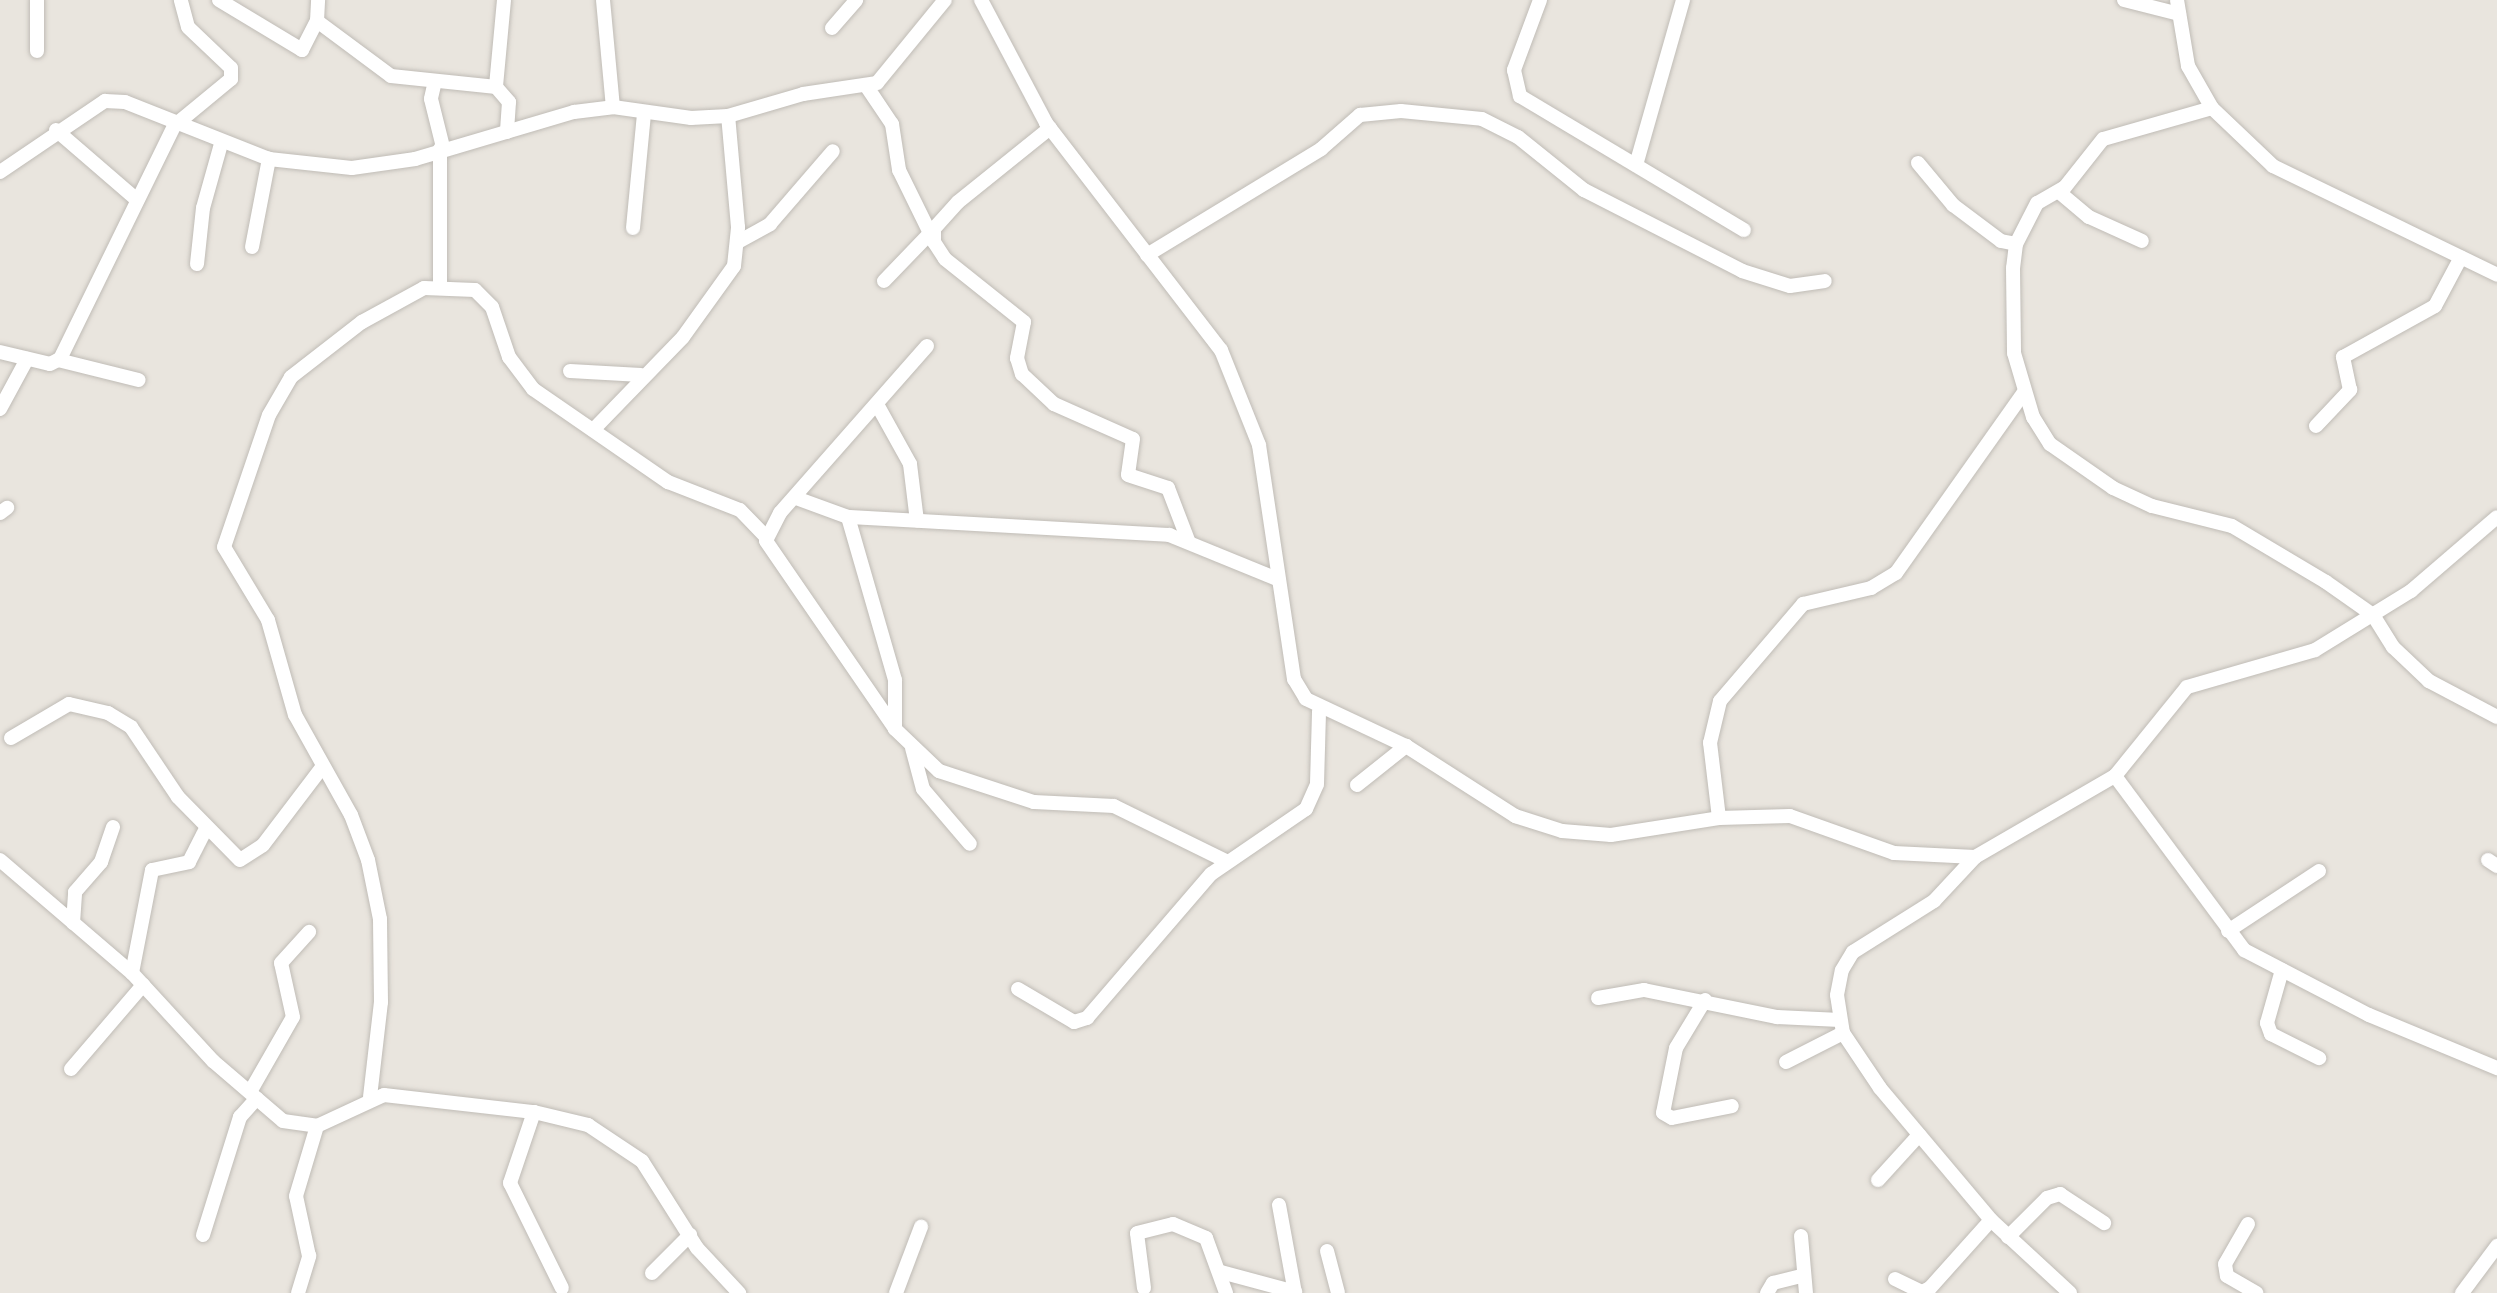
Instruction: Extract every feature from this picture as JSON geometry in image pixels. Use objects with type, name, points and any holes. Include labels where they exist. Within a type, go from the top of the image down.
[{"type":"street","points":[[37,0],[37,51]]},
{"type":"street","points":[[58,360],[174,126],[231,79],[231,68],[188,27],[181,0]]},
{"type":"street","points":[[219,0],[294,50],[306,45],[317,21],[318,0]]},
{"type":"street","points":[[496,87],[504,0]]},
{"type":"street","points":[[603,0],[613,107]]},
{"type":"street","points":[[832,28],[856,0]]},
{"type":"street","points":[[0,172],[89,108],[115,100],[174,126],[269,159],[352,168],[507,132],[561,114],[613,107],[644,113],[728,116],[803,93],[867,87],[877,83],[945,0]]},
{"type":"street","points":[[981,0],[1050,128],[1147,255],[1205,323],[1248,414],[1259,445],[1294,679],[1320,710],[1406,746],[1514,816],[1562,831],[1611,835],[1719,818],[1790,816],[1894,853],[1975,857]]},
{"type":"street","points":[[1540,0],[1514,70],[1515,90],[1744,230]]},
{"type":"street","points":[[1636,165],[1683,0]]},
{"type":"street","points":[[2124,0],[2178,7],[2188,66],[2212,108],[2273,166],[2497,275]]},
{"type":"street","points":[[317,21],[377,70],[435,81],[496,87],[509,102],[507,132]]},
{"type":"street","points":[[435,81],[431,99],[441,148],[440,286]]},
{"type":"street","points":[[867,87],[892,124],[899,170],[945,259],[1024,322],[1017,358],[1023,373],[1054,404],[1133,439],[1129,475],[1168,488],[1188,540]]},
{"type":"street","points":[[2212,108],[2103,139],[2059,192],[2037,203],[2016,244],[2013,335],[2024,392],[2050,444],[2083,470],[2152,506],[2232,526],[2372,615],[2393,648],[2429,681],[2497,718]]},
{"type":"street","points":[[1147,255],[1321,149],[1360,115],[1401,111],[1482,119],[1518,137],[1584,190],[1742,271],[1790,286],[1825,281]]},
{"type":"street","points":[[633,228],[644,113]]},
{"type":"street","points":[[593,430],[641,375],[704,311],[734,266],[738,242],[728,116]]},
{"type":"street","points":[[884,281],[932,231],[1050,128]]},
{"type":"street","points":[[56,130],[136,199]]},
{"type":"street","points":[[197,264],[203,208],[221,144]]},
{"type":"street","points":[[738,242],[770,224],[833,151]]},
{"type":"street","points":[[252,247],[269,159]]},
{"type":"street","points":[[1918,163],[1962,212],[2016,244]]},
{"type":"street","points":[[2059,192],[2089,217],[2141,241]]},
{"type":"street","points":[[2316,426],[2350,390],[2343,357],[2435,306],[2461,257]]},
{"type":"street","points":[[370,1097],[381,1002],[380,919],[355,826],[295,715],[268,620],[228,557],[227,536],[269,415],[291,377],[362,322],[424,288],[440,286],[475,290],[492,307],[520,376],[668,482],[740,510],[765,536],[895,729],[912,747],[954,779],[1034,802],[1114,806],[1226,861]]},
{"type":"street","points":[[765,536],[878,408],[928,346]]},
{"type":"street","points":[[0,352],[27,359],[58,360],[139,380]]},
{"type":"street","points":[[0,409],[27,359]]},
{"type":"street","points":[[570,371],[641,375]]},
{"type":"street","points":[[1719,818],[1710,743],[1720,701],[1803,604],[1871,588],[1896,573],[2024,392]]},
{"type":"street","points":[[878,408],[910,464],[917,521]]},
{"type":"street","points":[[796,498],[848,517],[1138,531],[1188,540],[1277,579]]},
{"type":"street","points":[[848,517],[895,680],[895,729]]},
{"type":"street","points":[[2070,1293],[1991,1220],[1919,1135],[1842,1027],[1837,995],[1853,952],[1934,901],[1975,857],[2115,776],[2187,687],[2315,650],[2441,568],[2497,517]]},
{"type":"street","points":[[11,738],[69,704],[108,713],[131,727],[178,797],[233,857],[248,858],[323,766]]},
{"type":"street","points":[[1018,989],[1081,1022],[1226,861],[1306,809],[1317,784],[1320,710]]},
{"type":"street","points":[[1357,785],[1406,746]]},
{"type":"street","points":[[912,747],[923,789],[970,844]]},
{"type":"street","points":[[2115,776],[2244,950],[2369,1016],[2497,1068]]},
{"type":"street","points":[[73,923],[75,892],[101,862],[113,827]]},
{"type":"street","points":[[132,973],[152,870],[189,862],[207,827]]},
{"type":"street","points":[[0,860],[132,973],[253,1095],[291,1125],[317,1126],[370,1097],[534,1112],[588,1125],[627,1146],[652,1172],[690,1235],[739,1293]]},
{"type":"street","points":[[2228,931],[2319,872]]},
{"type":"street","points":[[203,1235],[240,1117],[293,1017],[281,963],[309,932]]},
{"type":"street","points":[[2282,970],[2267,1023],[2271,1034],[2319,1058]]},
{"type":"street","points":[[71,1069],[142,985]]},
{"type":"street","points":[[1598,998],[1644,990],[1842,1027]]},
{"type":"street","points":[[1704,1000],[1676,1048],[1663,1113],[1672,1118],[1732,1106]]},
{"type":"street","points":[[1786,1062],[1842,1027]]},
{"type":"street","points":[[534,1112],[510,1183],[562,1288]]},
{"type":"street","points":[[298,1293],[309,1256],[296,1196],[317,1126]]},
{"type":"street","points":[[1878,1180],[1919,1135]]},
{"type":"street","points":[[2008,1237],[2046,1198],[2060,1194],[2104,1223]]},
{"type":"street","points":[[1221,1272],[1295,1293],[1279,1205]]},
{"type":"street","points":[[1895,1279],[1922,1292],[1930,1288],[1991,1220]]},
{"type":"street","points":[[2248,1224],[2225,1264],[2227,1276],[2256,1293]]},
{"type":"street","points":[[896,1293],[921,1227]]},
{"type":"street","points":[[1144,1288],[1141,1227],[1194,1228],[1221,1272],[1226,1293]]},
{"type":"street","points":[[652,1273],[690,1235]]},
{"type":"street","points":[[1801,1236],[1801,1276],[1806,1293]]},
{"type":"street","points":[[2462,1293],[2497,1246]]},
{"type":"street","points":[[1327,1251],[1338,1293]]},
{"type":"street","points":[[1767,1293],[1773,1283],[1801,1276]]}]
